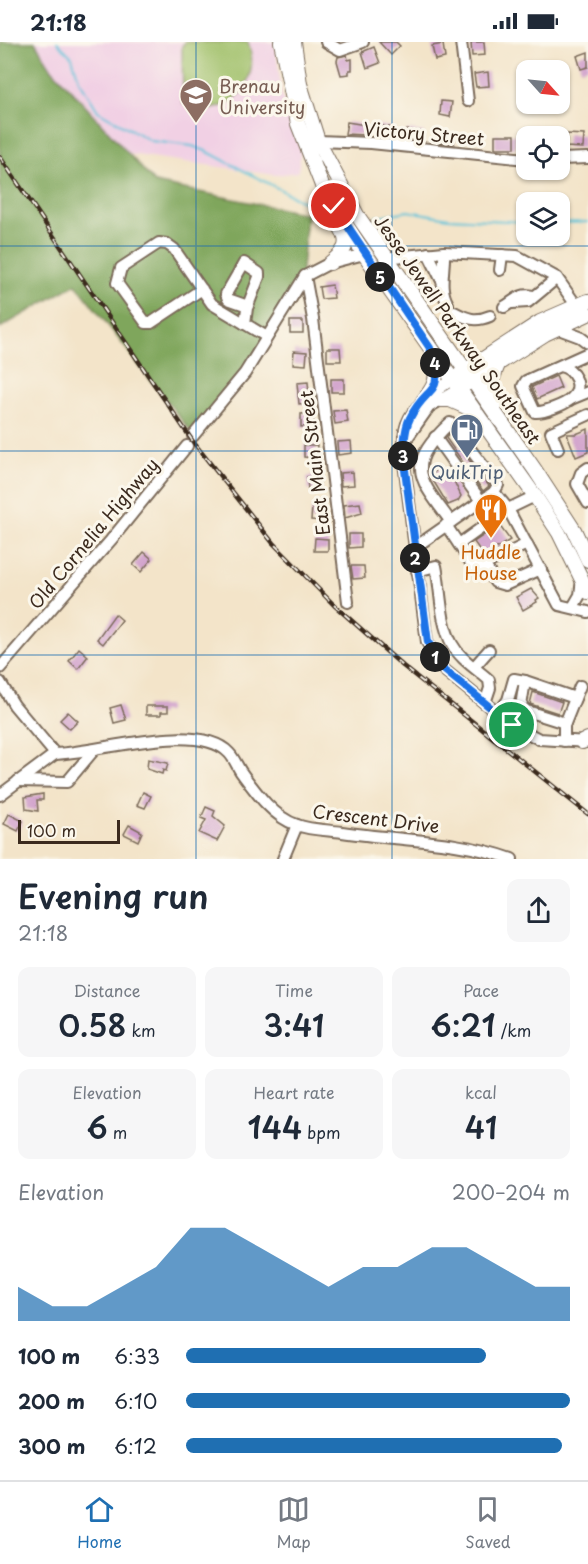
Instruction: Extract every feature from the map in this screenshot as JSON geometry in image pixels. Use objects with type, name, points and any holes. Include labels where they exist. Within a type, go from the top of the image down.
[{"type":"main road","name":"Jesse Jewell Parkway Southeast","points":[[281,42],[298,124],[323,188],[364,254],[535,496],[559,533],[588,592]]},
{"type":"main road","name":"Jesse Jewell Parkway Southeast","points":[[294,42],[300,84],[318,141],[357,215],[574,530],[588,560]]},
{"type":"main road","points":[[330,263],[343,253],[347,241],[335,217],[334,206]]},
{"type":"main road","points":[[456,384],[540,322],[582,303]]},
{"type":"main road","points":[[445,342],[474,355],[494,358],[588,314]]},
{"type":"main road","points":[[423,401],[435,386],[438,374],[430,348]]},
{"type":"main road","points":[[494,358],[490,385],[503,424]]},
{"type":"main road","points":[[441,400],[464,405],[475,411]]},
{"type":"main road","points":[[574,530],[588,539]]},
{"type":"street","points":[[326,42],[340,50],[363,42]]},
{"type":"street","points":[[461,42],[468,101]]},
{"type":"street","name":"Victory Street","points":[[318,141],[371,143],[516,158]]},
{"type":"street","points":[[570,159],[588,158]]},
{"type":"street","points":[[202,289],[151,323],[146,323],[117,283],[118,274],[121,267],[159,243],[167,244],[174,249],[212,303],[267,338]]},
{"type":"street","points":[[385,258],[444,252],[517,256],[558,278],[582,303]]},
{"type":"street","points":[[441,279],[445,270],[444,252]]},
{"type":"street","points":[[428,253],[441,279],[443,296],[451,308],[467,319],[481,320],[490,316]]},
{"type":"street","points":[[304,276],[330,263],[364,254]]},
{"type":"street","points":[[500,270],[502,255]]},
{"type":"street","points":[[536,294],[541,269]]},
{"type":"street","name":"East Main Street","points":[[304,276],[314,319],[348,602]]},
{"type":"street","name":"Old Cornelia Highway","points":[[0,668],[111,540],[245,373],[304,276]]},
{"type":"street","points":[[508,305],[528,302],[558,278]]},
{"type":"street","points":[[245,324],[248,306]]},
{"type":"street","points":[[556,328],[580,337],[588,343]]},
{"type":"street","points":[[588,353],[526,381],[524,386],[535,412],[588,392]]},
{"type":"street","points":[[560,366],[570,368],[577,382],[571,399]]},
{"type":"street","points":[[405,443],[416,423],[429,407],[441,400],[456,384]]},
{"type":"street","points":[[456,384],[423,401],[410,416],[405,430],[405,468],[424,627],[434,655],[443,669],[512,725],[539,739],[586,741]]},
{"type":"street","points":[[558,449],[551,432],[588,416]]},
{"type":"street","points":[[414,548],[449,524],[494,492],[498,485],[450,423],[430,441],[421,466],[422,482],[449,524],[459,544],[476,569],[527,544]]},
{"type":"street","points":[[435,437],[481,501]]},
{"type":"street","points":[[405,468],[421,466]]},
{"type":"street","points":[[588,468],[581,473],[577,484],[588,503]]},
{"type":"street","points":[[494,492],[508,509],[559,605],[588,612]]},
{"type":"street","points":[[459,544],[508,509],[535,496]]},
{"type":"street","points":[[485,565],[495,582],[505,585],[541,569]]},
{"type":"street","points":[[417,571],[436,566],[445,624],[451,643],[489,680],[490,688],[485,703]]},
{"type":"street","points":[[573,607],[580,595],[582,579]]},
{"type":"street","points":[[474,667],[489,650]]},
{"type":"street","points":[[498,714],[508,700],[514,679],[575,699]]},
{"type":"street","points":[[525,681],[521,706],[527,711],[565,723]]},
{"type":"street","points":[[0,682],[14,705],[56,754],[0,795]]},
{"type":"street","points":[[564,741],[565,723],[580,686]]},
{"type":"street","name":"Crescent Drive","points":[[56,754],[170,738],[193,739],[219,745],[230,754],[260,798],[297,825],[371,837],[480,847],[512,859]]},
{"type":"street","points":[[18,781],[67,782],[94,750]]},
{"type":"street","points":[[283,859],[297,825]]},
{"type":"shaded area","name":"Brenau University","points":[[35,42],[275,42],[282,96],[301,151],[298,172],[276,175],[129,154],[52,69]]},
{"type":"green space","points":[[0,42],[35,42],[52,69],[155,183],[307,214],[300,291],[197,440],[76,284],[0,328]]},
{"type":"green space","points":[[185,42],[248,42],[251,58],[250,72],[245,86],[237,96],[213,109],[198,108],[183,103],[182,46]]},
{"type":"building","points":[[379,42],[396,42],[400,46],[391,55]]},
{"type":"building","points":[[471,42],[484,42],[485,55],[472,56]]},
{"type":"building","points":[[443,44],[445,58],[435,60],[432,46]]},
{"type":"building","points":[[374,47],[380,63],[367,68],[362,52]]},
{"type":"building","points":[[588,52],[588,67],[581,69],[577,56]]},
{"type":"building","points":[[347,55],[348,60],[352,59],[352,70],[349,70],[349,74],[341,75],[338,57]]},
{"type":"building","points":[[488,72],[489,86],[476,87],[474,74]]},
{"type":"building","points":[[441,101],[452,102],[450,117],[440,115]]},
{"type":"building","points":[[347,122],[366,125],[364,135],[345,134]]},
{"type":"building","points":[[377,125],[395,128],[394,138],[375,136]]},
{"type":"building","points":[[407,130],[424,132],[423,141],[406,139]]},
{"type":"building","points":[[437,131],[455,135],[454,144],[435,142]]},
{"type":"building","points":[[570,134],[584,135],[583,148],[570,147]]},
{"type":"building","points":[[495,135],[515,135],[515,148],[495,148]]},
{"type":"building","points":[[332,285],[334,298],[321,299],[319,287]]},
{"type":"building","points":[[290,321],[303,321],[303,333],[290,333]]},
{"type":"building","points":[[327,348],[340,348],[341,361],[327,361]]},
{"type":"building","points":[[294,351],[307,352],[306,365],[293,364]]},
{"type":"building","points":[[556,376],[561,388],[537,399],[532,387]]},
{"type":"building","points":[[331,379],[344,379],[344,392],[331,392]]},
{"type":"building","points":[[308,382],[309,395],[305,395],[306,403],[299,404],[297,383]]},
{"type":"building","points":[[346,410],[348,422],[335,424],[333,411]]},
{"type":"building","points":[[313,413],[314,426],[301,427],[301,414]]},
{"type":"building","points":[[588,429],[588,452],[576,457],[567,434],[576,434]]},
{"type":"building","points":[[449,434],[489,486],[483,491],[446,438]]},
{"type":"building","points":[[351,441],[352,453],[338,455],[337,442]]},
{"type":"building","points":[[304,445],[317,445],[316,458],[304,457]]},
{"type":"building","points":[[442,469],[452,477],[461,496],[458,501],[448,505],[431,477],[436,470]]},
{"type":"building","points":[[353,472],[354,485],[341,486],[340,473]]},
{"type":"building","points":[[319,475],[320,489],[308,490],[307,477]]},
{"type":"building","points":[[360,503],[362,513],[345,518],[344,505]]},
{"type":"building","points":[[312,507],[324,507],[324,521],[311,520]]},
{"type":"building","name":"Huddle House","points":[[499,525],[510,540],[484,556],[474,542]]},
{"type":"building","points":[[349,534],[361,534],[361,547],[349,548]]},
{"type":"building","points":[[315,538],[328,539],[328,551],[314,551]]},
{"type":"building","points":[[144,552],[152,559],[141,572],[133,565]]},
{"type":"building","points":[[351,566],[364,566],[365,578],[353,579]]},
{"type":"building","points":[[531,589],[539,598],[537,602],[523,610],[516,597]]},
{"type":"building","points":[[115,614],[122,620],[103,644],[97,639]]},
{"type":"building","points":[[79,648],[88,656],[78,669],[69,661]]},
{"type":"building","points":[[533,692],[562,702],[558,713],[530,704]]},
{"type":"building","points":[[121,705],[126,720],[114,723],[110,708]]},
{"type":"building","points":[[146,706],[168,706],[168,712],[161,712],[161,715],[146,715]]},
{"type":"building","points":[[68,712],[78,721],[70,729],[60,720]]},
{"type":"building","points":[[148,759],[168,763],[166,771],[163,770],[162,774],[147,769]]},
{"type":"building","points":[[143,792],[151,796],[145,808],[137,805]]},
{"type":"building","points":[[43,794],[43,800],[37,800],[38,811],[26,809],[25,797]]},
{"type":"building","points":[[206,807],[215,811],[213,816],[225,826],[217,841],[199,833],[206,820],[201,818]]},
{"type":"building","points":[[9,814],[23,821],[18,831],[4,824]]},
{"type":"building","points":[[129,825],[142,832],[138,841],[124,834]]},
{"type":"waterway","points":[[57,42],[72,57],[79,80],[98,111],[151,141],[192,146],[206,151],[308,204],[326,217]]},
{"type":"waterway","points":[[376,217],[408,211],[449,218],[516,221]]},
{"type":"waterway","points":[[570,223],[588,222]]},
{"type":"railway","points":[[0,157],[194,443],[273,543],[334,605],[403,666],[588,814]]},
{"type":"place","name":"Brenau University","points":[[196,124]]},
{"type":"place","name":"QuikTrip","points":[[467,459]]},
{"type":"place","name":"Huddle House","points":[[491,539]]},
{"type":"route","points":[[334,206],[364,254],[430,348],[438,374],[435,386],[410,416],[405,430],[403,455],[424,627],[428,642],[443,669],[512,725]]}]
